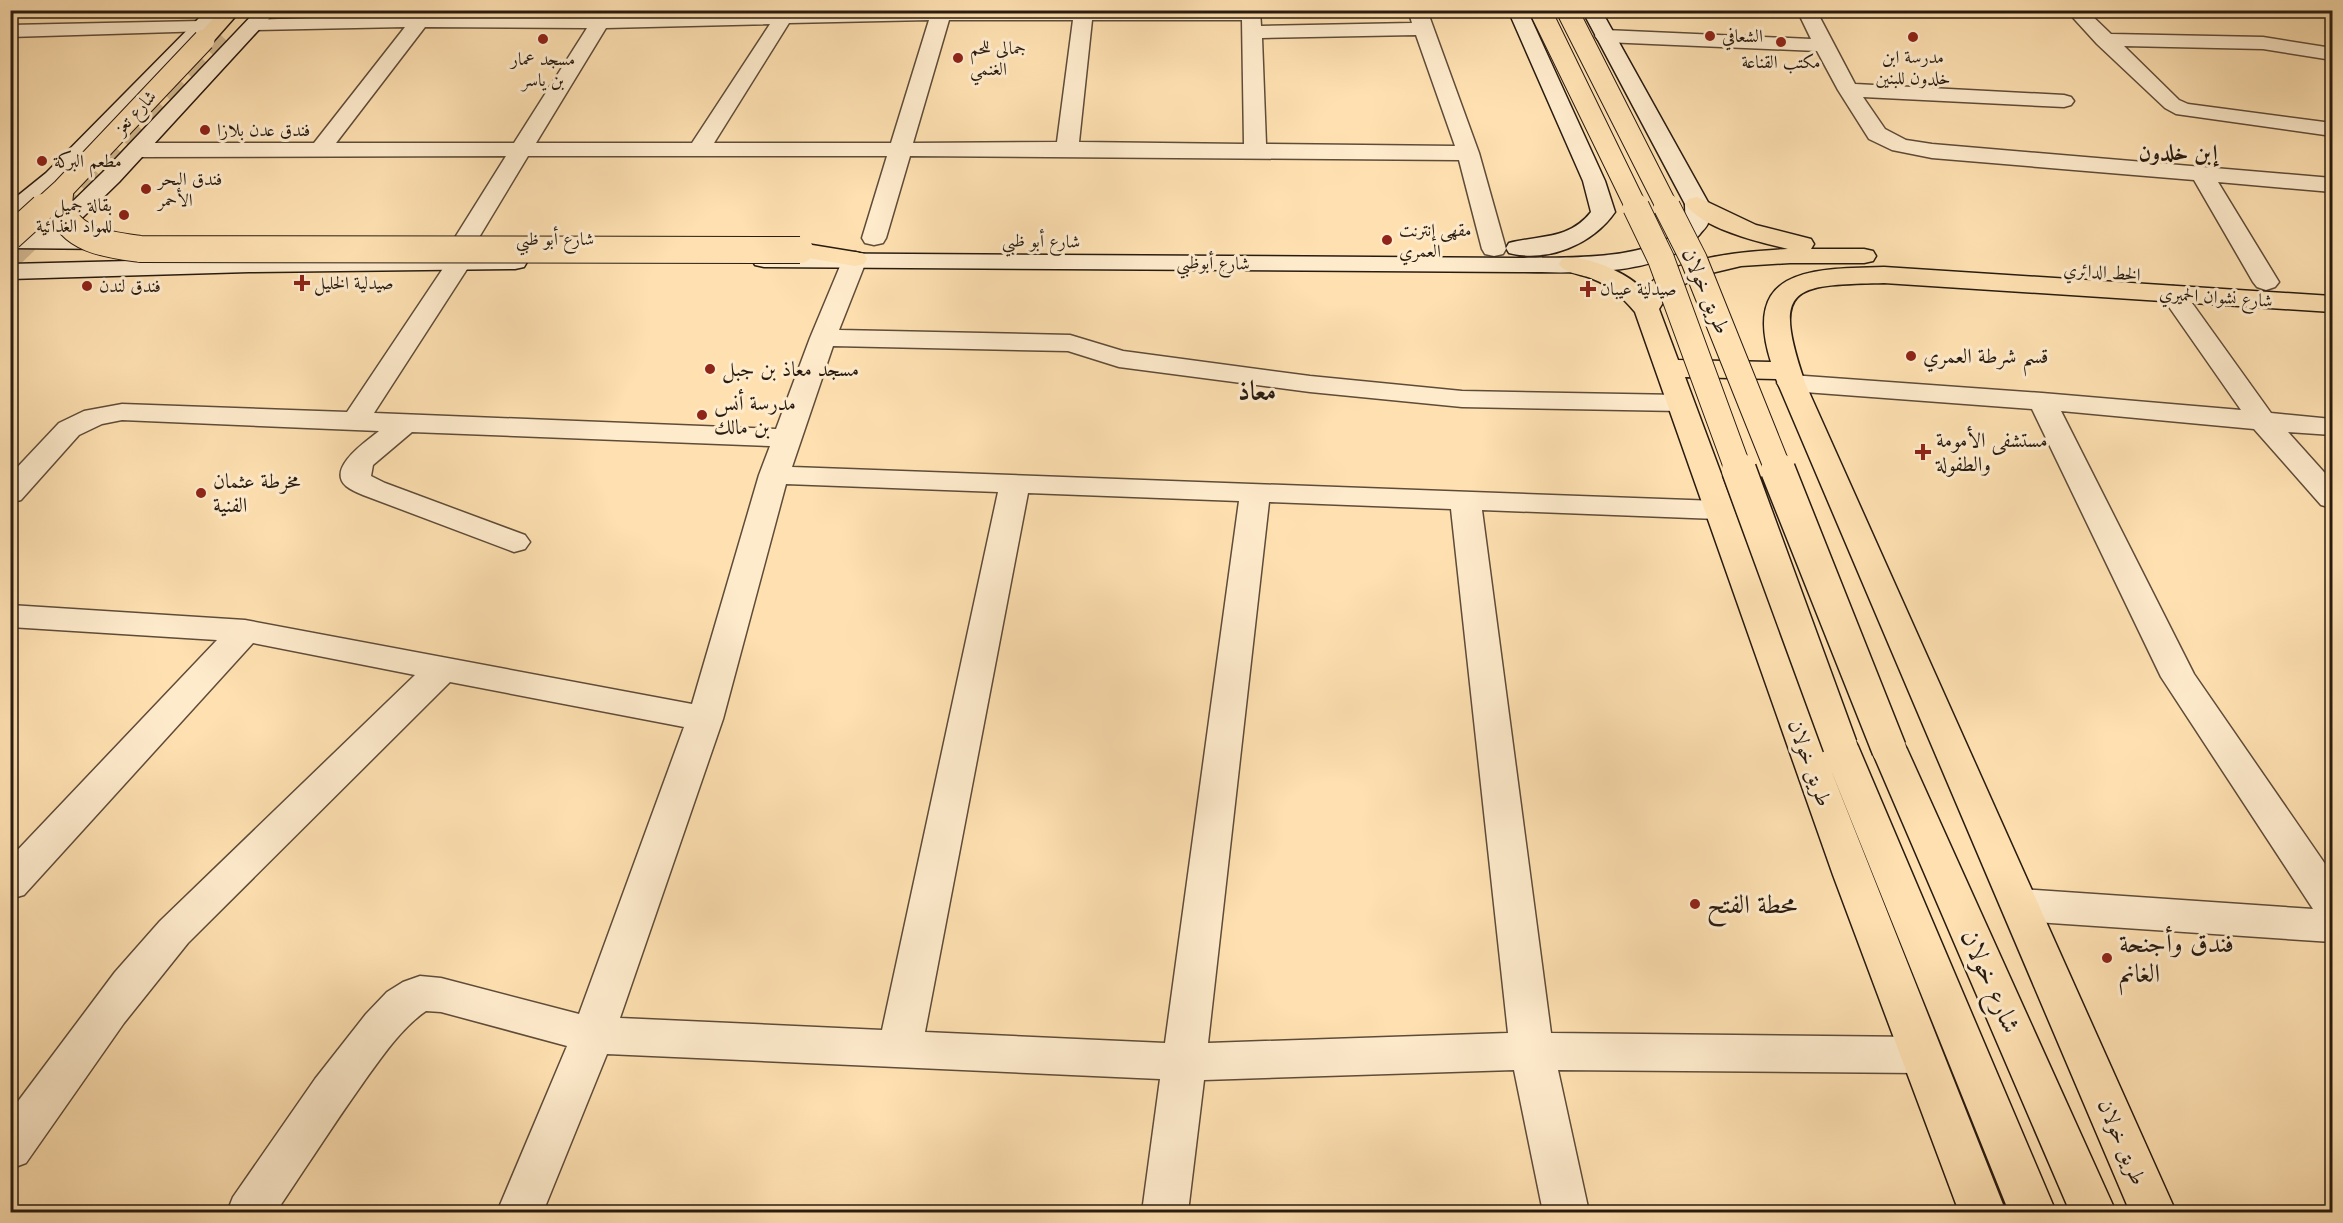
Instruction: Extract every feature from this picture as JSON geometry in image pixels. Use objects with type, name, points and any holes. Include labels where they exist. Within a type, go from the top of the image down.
[{"type":"main road","name":"شارع تعز","points":[[14,244],[59,184],[210,35],[232,10]]},
{"type":"main road","name":"طريق خولان","points":[[1540,10],[1661,259],[1840,746],[2032,1212]]},
{"type":"main road","name":"طريق خولان","points":[[1567,10],[1694,260],[1888,749]]},
{"type":"main road","name":"شارع تعز","points":[[210,35],[259,15]]},
{"type":"main road","points":[[59,184],[59,209],[62,218],[70,227],[85,236],[110,245],[140,249],[864,249]]},
{"type":"main road","points":[[1696,204],[1719,220],[1744,231],[1878,266]]},
{"type":"main road","points":[[1570,264],[1603,274],[1629,288],[1647,310],[1659,288],[1691,270],[1741,260],[1790,256],[1878,266]]},
{"type":"main road","points":[[1667,368],[1784,366],[1774,324],[1777,304],[1786,290],[1809,280],[1843,276],[1878,266]]},
{"type":"main road","name":"الخط الدائري","points":[[1878,266],[2332,286]]},
{"type":"main road","name":"شارع نشوان الحميري","points":[[1878,266],[2173,294],[2332,304]]},
{"type":"main road","name":"طريق خولان","points":[[1647,310],[1717,510],[1919,1055],[1982,1212]]},
{"type":"main road","name":"طريق خولان","points":[[1784,366],[2153,1212]]},
{"type":"main road","name":"شارع خولان","points":[[1888,749],[2093,1212]]},
{"type":"street","points":[[14,34],[210,35],[218,10]]},
{"type":"street","points":[[1448,257],[1494,249],[1537,247],[1571,240],[1594,227],[1603,212],[1594,181],[1517,10]]},
{"type":"street","points":[[1590,10],[1696,204]]},
{"type":"street","points":[[1806,10],[1848,90],[1877,134],[1899,145],[1932,151],[2332,185]]},
{"type":"street","points":[[2075,10],[2172,104],[2183,110],[2332,130]]},
{"type":"street","points":[[14,244],[61,224],[82,206],[137,150],[259,15],[423,16],[600,22],[784,14],[941,12],[1083,13],[1251,19],[1420,20],[1468,153],[1494,249]]},
{"type":"street","points":[[520,1212],[593,1035],[705,719],[774,475],[823,338],[864,249],[902,149],[941,12]]},
{"type":"street","points":[[1067,149],[1083,13]]},
{"type":"street","points":[[699,149],[784,14]]},
{"type":"street","points":[[319,151],[423,16]]},
{"type":"street","points":[[1251,19],[1255,151]]},
{"type":"street","points":[[355,422],[463,251],[600,22]]},
{"type":"street","points":[[1605,36],[1824,45]]},
{"type":"street","points":[[2104,40],[2263,43],[2332,54]]},
{"type":"street","points":[[1848,90],[2064,101]]},
{"type":"street","points":[[137,150],[1067,149],[1468,153]]},
{"type":"street","points":[[2202,174],[2266,282]]},
{"type":"street","points":[[59,184],[52,186],[57,189],[73,190],[94,186],[111,177]]},
{"type":"street","points":[[1594,181],[1685,183]]},
{"type":"street","points":[[10,214],[59,184]]},
{"type":"street","name":"شارع أبوظبي","points":[[463,251],[864,249],[1448,257],[1570,264],[1615,262],[1652,254],[1680,240],[1696,223],[1696,204]]},
{"type":"street","points":[[82,206],[81,217],[90,227],[130,242]]},
{"type":"street","points":[[14,244],[265,241],[463,251]]},
{"type":"street","points":[[249,265],[233,263],[230,256],[232,252],[247,244],[265,241]]},
{"type":"street","points":[[10,272],[249,265],[463,251]]},
{"type":"street","points":[[10,283],[51,270]]},
{"type":"street","points":[[2173,294],[2262,420],[2332,499]]},
{"type":"street","points":[[823,338],[1070,343],[1119,359],[1333,386],[1462,399],[1680,404]]},
{"type":"street","points":[[1784,366],[2042,401],[2332,427]]},
{"type":"street","points":[[2042,401],[2178,677],[2332,905]]},
{"type":"street","points":[[10,494],[69,429],[94,417],[122,412],[789,438]]},
{"type":"street","points":[[405,423],[360,461],[356,471],[357,480],[374,489],[514,542]]},
{"type":"street","points":[[774,475],[1717,510]]},
{"type":"street","points":[[900,1049],[1015,483]]},
{"type":"street","points":[[1166,1212],[1255,492]]},
{"type":"street","points":[[1466,499],[1532,1051],[1566,1212]]},
{"type":"street","points":[[10,616],[244,631],[705,719]]},
{"type":"street","points":[[10,884],[244,631]]},
{"type":"street","points":[[10,1149],[97,1025],[152,956],[441,670]]},
{"type":"street","points":[[2020,905],[2332,926]]},
{"type":"street","points":[[250,1212],[353,1062],[396,1010],[417,994],[441,995],[593,1035],[1185,1062],[1532,1051],[1919,1055]]},
{"type":"tunnel","points":[[60,209],[225,39]]},
{"type":"tunnel","points":[[10,256],[61,207]]},
{"type":"place","name":"الشعافي","points":[[1710,36]]},
{"type":"place","name":"مدرسة ابن خلدون للبنين","points":[[1913,37]]},
{"type":"place","name":"مسجد عمار بن ياسر","points":[[543,39]]},
{"type":"place","name":"مكتب القناعة","points":[[1781,42]]},
{"type":"place","name":"جمالي للحم الغنمي","points":[[958,58]]},
{"type":"place","name":"فندق عدن بلازا","points":[[205,130]]},
{"type":"place","name":"مطعم البركة","points":[[42,161]]},
{"type":"place","name":"فندق البحر الأحمر","points":[[146,189]]},
{"type":"place","name":"بقالة جميل للمواد الغذائية","points":[[124,215]]},
{"type":"place","name":"مقهى إنترنت العمري","points":[[1387,240]]},
{"type":"place","name":"صيدلية الخليل","points":[[302,283]]},
{"type":"place","name":"فندق لندن","points":[[87,286]]},
{"type":"place","name":"صيدلية عيبان","points":[[1588,289]]},
{"type":"place","name":"قسم شرطة العمري","points":[[1911,356]]},
{"type":"place","name":"مسجد معاذ بن جبل","points":[[710,369]]},
{"type":"place","name":"مدرسة أنس بن مالك","points":[[702,415]]},
{"type":"place","name":"مستشفى الأمومة والطفولة","points":[[1923,452]]},
{"type":"place","name":"مخرطة عثمان الفنية","points":[[201,493]]},
{"type":"place","name":"محطة الفتح","points":[[1695,904]]},
{"type":"place","name":"فندق وأجنحة الغانم","points":[[2107,958]]},
{"type":"district","name":"إبن خلدون","points":[[2178,152]]},
{"type":"district","name":"معاذ","points":[[1257,391]]}]
